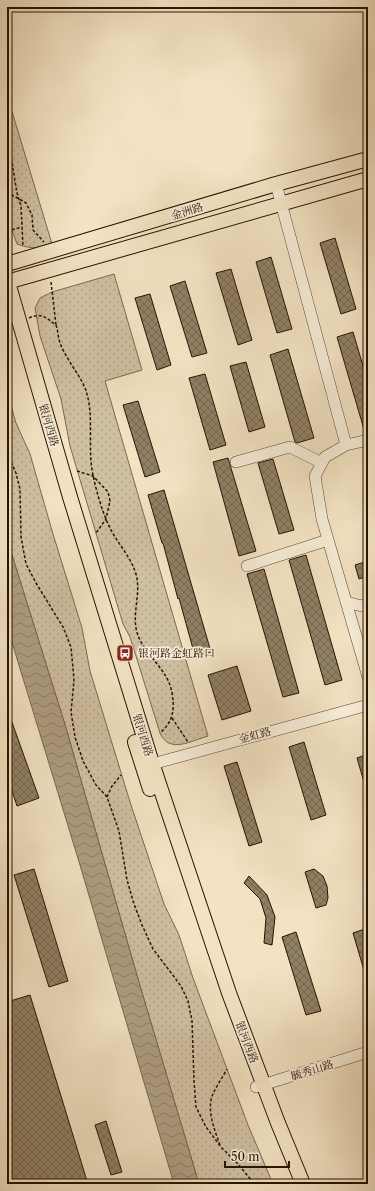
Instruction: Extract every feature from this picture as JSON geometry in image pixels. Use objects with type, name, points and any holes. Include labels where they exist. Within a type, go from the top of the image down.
[{"type":"main road","name":"金洲路","points":[[7,264],[276,184],[368,159]]},
{"type":"main road","name":"金洲路","points":[[7,281],[368,179]]},
{"type":"main road","name":"银河西路","points":[[7,281],[147,765]]},
{"type":"main road","name":"银河西路","points":[[7,304],[147,765],[223,999],[303,1184]]},
{"type":"main road","name":"银河西路","points":[[260,1086],[294,1184]]},
{"type":"street","points":[[276,184],[280,204],[346,445]]},
{"type":"street","points":[[368,440],[346,445],[325,457],[315,476],[322,519],[368,677]]},
{"type":"street","points":[[236,462],[290,447],[322,463]]},
{"type":"street","points":[[247,566],[328,540]]},
{"type":"street","points":[[346,602],[362,606],[368,604]]},
{"type":"street","name":"金虹路","points":[[147,765],[368,705]]},
{"type":"street","name":"毓秀山路","points":[[260,1086],[368,1052]]},
{"type":"path","points":[[7,150],[11,156],[17,193],[21,206],[23,246]]},
{"type":"path","points":[[7,231],[22,227]]},
{"type":"path","points":[[25,321],[36,315],[42,315],[56,325],[60,343],[85,388],[89,415],[93,476],[106,519],[112,532],[131,562],[139,584],[136,628],[142,644],[164,671],[172,692],[172,718],[166,728],[160,733]]},
{"type":"path","points":[[7,453],[16,473],[20,490],[21,537],[26,564],[63,628],[71,647],[74,680],[71,712],[75,737],[83,761],[96,785],[107,797],[119,831],[128,880],[134,904],[142,925],[153,949],[181,986],[188,1001],[192,1021],[196,1107],[206,1127],[221,1147],[239,1165],[253,1184]]},
{"type":"path","points":[[77,471],[93,476],[108,492],[110,501],[106,519],[96,533]]},
{"type":"path","points":[[172,718],[188,742]]},
{"type":"path","points":[[107,797],[112,786],[121,775]]},
{"type":"path","points":[[221,1147],[210,1108],[212,1097],[227,1068]]},
{"type":"shaded area","points":[[7,95],[52,244],[43,247],[31,248],[17,244],[7,216]]},
{"type":"shaded area","points":[[114,274],[142,370],[105,381],[208,736],[188,743],[169,743],[160,733],[130,637],[123,624],[70,446],[61,399],[40,336],[35,308],[40,298],[52,292]]},
{"type":"shaded area","points":[[7,392],[16,423],[30,454],[82,628],[90,671],[130,802],[164,904],[179,935],[193,978],[248,1125],[273,1184],[199,1184],[66,728],[7,539]]},
{"type":"water","points":[[7,539],[66,728],[199,1184],[174,1184],[80,865],[7,626]]},
{"type":"building","points":[[335,238],[356,309],[341,314],[320,243]]},
{"type":"building","points":[[271,257],[292,329],[277,333],[256,262]]},
{"type":"building","points":[[231,269],[252,340],[238,345],[216,273]]},
{"type":"building","points":[[185,281],[207,353],[192,357],[170,286]]},
{"type":"building","points":[[150,294],[171,365],[157,370],[135,298]]},
{"type":"building","points":[[353,332],[368,383],[368,433],[365,433],[337,337]]},
{"type":"building","points":[[288,349],[314,438],[297,443],[295,442],[270,355]]},
{"type":"building","points":[[246,362],[265,427],[249,432],[230,366]]},
{"type":"building","points":[[205,374],[226,445],[210,450],[189,378]]},
{"type":"building","points":[[138,401],[160,472],[145,477],[123,405]]},
{"type":"building","points":[[228,458],[256,551],[239,556],[213,462]]},
{"type":"building","points":[[273,459],[294,530],[279,534],[258,463]]},
{"type":"building","points":[[164,490],[211,652],[195,656],[148,495]]},
{"type":"building","points":[[306,555],[342,680],[325,685],[289,560]]},
{"type":"building","points":[[368,561],[368,576],[359,579],[355,565]]},
{"type":"building","points":[[264,569],[299,693],[283,697],[247,574]]},
{"type":"building","points":[[237,666],[251,711],[222,720],[208,675]]},
{"type":"building","points":[[7,711],[39,798],[17,806],[7,776]]},
{"type":"building","points":[[304,742],[326,815],[311,820],[289,747]]},
{"type":"building","points":[[368,754],[368,789],[366,789],[357,758]]},
{"type":"building","points":[[237,762],[262,842],[249,846],[224,766]]},
{"type":"building","points":[[34,869],[68,981],[49,987],[14,875]]},
{"type":"building","points":[[314,869],[323,876],[327,886],[328,898],[326,905],[316,908],[305,872]]},
{"type":"building","points":[[249,876],[267,895],[275,917],[272,945],[264,943],[266,918],[260,899],[244,883]]},
{"type":"building","points":[[368,928],[368,977],[366,977],[353,933]]},
{"type":"building","points":[[296,932],[321,1011],[306,1015],[282,937]]},
{"type":"building","points":[[30,995],[87,1181],[78,1184],[7,1184],[7,1002]]},
{"type":"building","points":[[106,1121],[122,1172],[111,1175],[95,1125]]},
{"type":"place","name":"银河路金虹路口","points":[[125,653]]}]
